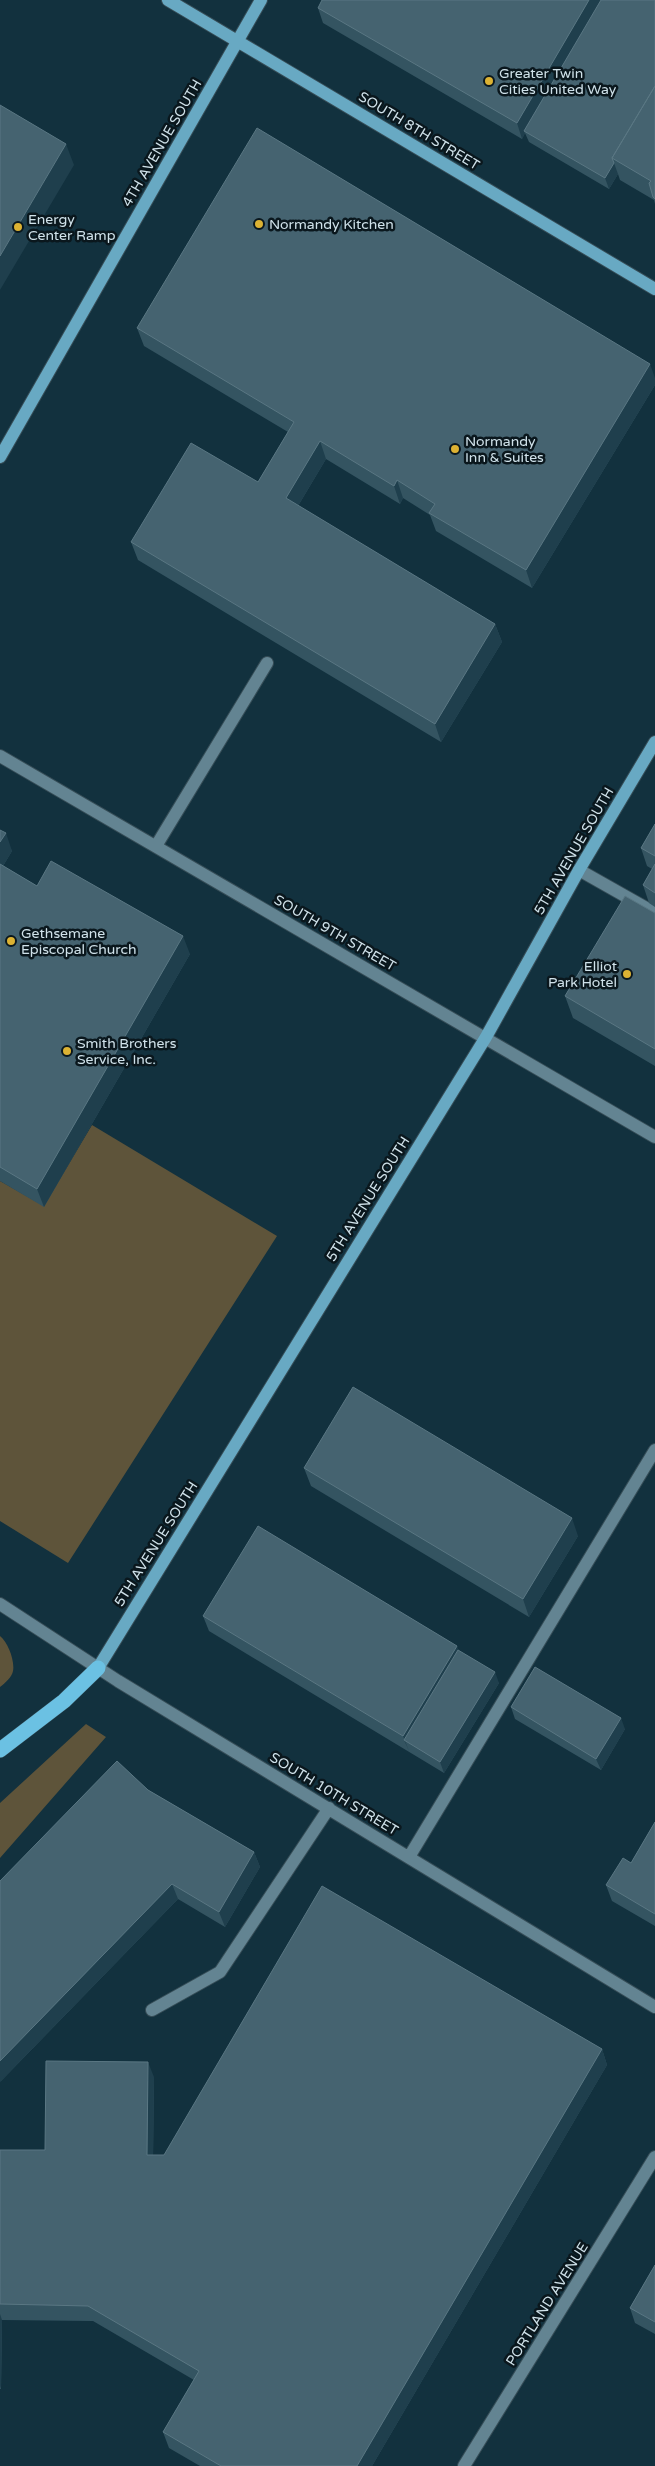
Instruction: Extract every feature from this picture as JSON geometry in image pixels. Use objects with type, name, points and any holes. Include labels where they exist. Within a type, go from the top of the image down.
[{"type":"highway","points":[[0,1750],[64,1700],[98,1668]]},
{"type":"main road","name":"SOUTH 8TH STREET","points":[[168,0],[655,289]]},
{"type":"main road","name":"4TH AVENUE SOUTH","points":[[0,457],[262,0]]},
{"type":"main road","name":"5TH AVENUE SOUTH","points":[[98,1668],[486,1037],[578,870],[655,742]]},
{"type":"street","points":[[156,846],[267,663]]},
{"type":"street","name":"SOUTH 9TH STREET","points":[[0,756],[655,1137]]},
{"type":"street","points":[[578,870],[655,913]]},
{"type":"street","points":[[409,1858],[655,1450]]},
{"type":"street","name":"SOUTH 10TH STREET","points":[[0,1604],[98,1668],[655,2007]]},
{"type":"street","points":[[152,2010],[220,1972],[329,1808]]},
{"type":"street","name":"PORTLAND AVENUE","points":[[464,2466],[655,2157]]},
{"type":"shaded area","points":[[92,1125],[277,1236],[68,1563],[0,1521],[0,1181],[44,1206]]},
{"type":"shaded area","points":[[0,1636],[12,1657],[13,1671],[6,1682],[0,1687]]},
{"type":"shaded area","points":[[86,1724],[106,1737],[0,1858],[0,1803]]},
{"type":"building","name":"Greater Twin Cities United Way","points":[[322,0],[589,0],[517,123],[318,8]]},
{"type":"building","points":[[601,0],[655,0],[655,86],[612,158],[614,163],[605,178],[524,131]]},
{"type":"building","points":[[655,86],[655,199],[649,183],[651,181],[612,158]]},
{"type":"building","name":"Energy Center Ramp","points":[[0,105],[66,144],[0,256]]},
{"type":"building","name":"Normandy Inn & Suites","points":[[257,128],[650,364],[526,570],[429,513],[435,504],[397,480],[394,486],[320,441],[286,498],[495,624],[435,724],[131,542],[191,443],[258,482],[294,422],[137,328]]},
{"type":"building","points":[[655,824],[655,856],[641,848]]},
{"type":"building","points":[[0,830],[6,833],[0,842]]},
{"type":"building","name":"Smith Brothers Service, Inc.","points":[[51,861],[183,936],[37,1189],[0,1167],[0,864],[37,886]]},
{"type":"building","points":[[655,864],[655,893],[643,885]]},
{"type":"building","name":"Elliot Park Hotel","points":[[625,896],[655,913],[655,1049],[565,996]]},
{"type":"building","points":[[353,1387],[572,1518],[523,1599],[304,1468]]},
{"type":"building","points":[[258,1526],[457,1646],[403,1736],[203,1616]]},
{"type":"building","points":[[458,1650],[495,1672],[440,1762],[404,1740]]},
{"type":"building","points":[[535,1667],[621,1718],[596,1759],[511,1707]]},
{"type":"building","points":[[117,1761],[148,1790],[254,1852],[219,1912],[172,1884],[0,2061],[0,1881]]},
{"type":"building","points":[[655,1822],[655,1914],[606,1885],[623,1858],[631,1863]]},
{"type":"building","points":[[322,1886],[602,2049],[357,2466],[221,2466],[163,2432],[199,2371],[88,2306],[0,2304],[0,2150],[45,2150],[46,2061],[148,2062],[147,2155],[164,2155]]},
{"type":"building","points":[[655,2265],[655,2322],[630,2308]]},
{"type":"place","name":"Greater Twin Cities United Way","points":[[489,81]]},
{"type":"place","name":"Normandy Kitchen","points":[[259,224]]},
{"type":"place","name":"Energy Center Ramp","points":[[18,227]]},
{"type":"place","name":"Normandy Inn & Suites","points":[[455,449]]},
{"type":"place","name":"Gethsemane Episcopal Church","points":[[11,941]]},
{"type":"place","name":"Elliot Park Hotel","points":[[627,974]]},
{"type":"place","name":"Smith Brothers Service, Inc.","points":[[67,1051]]}]
